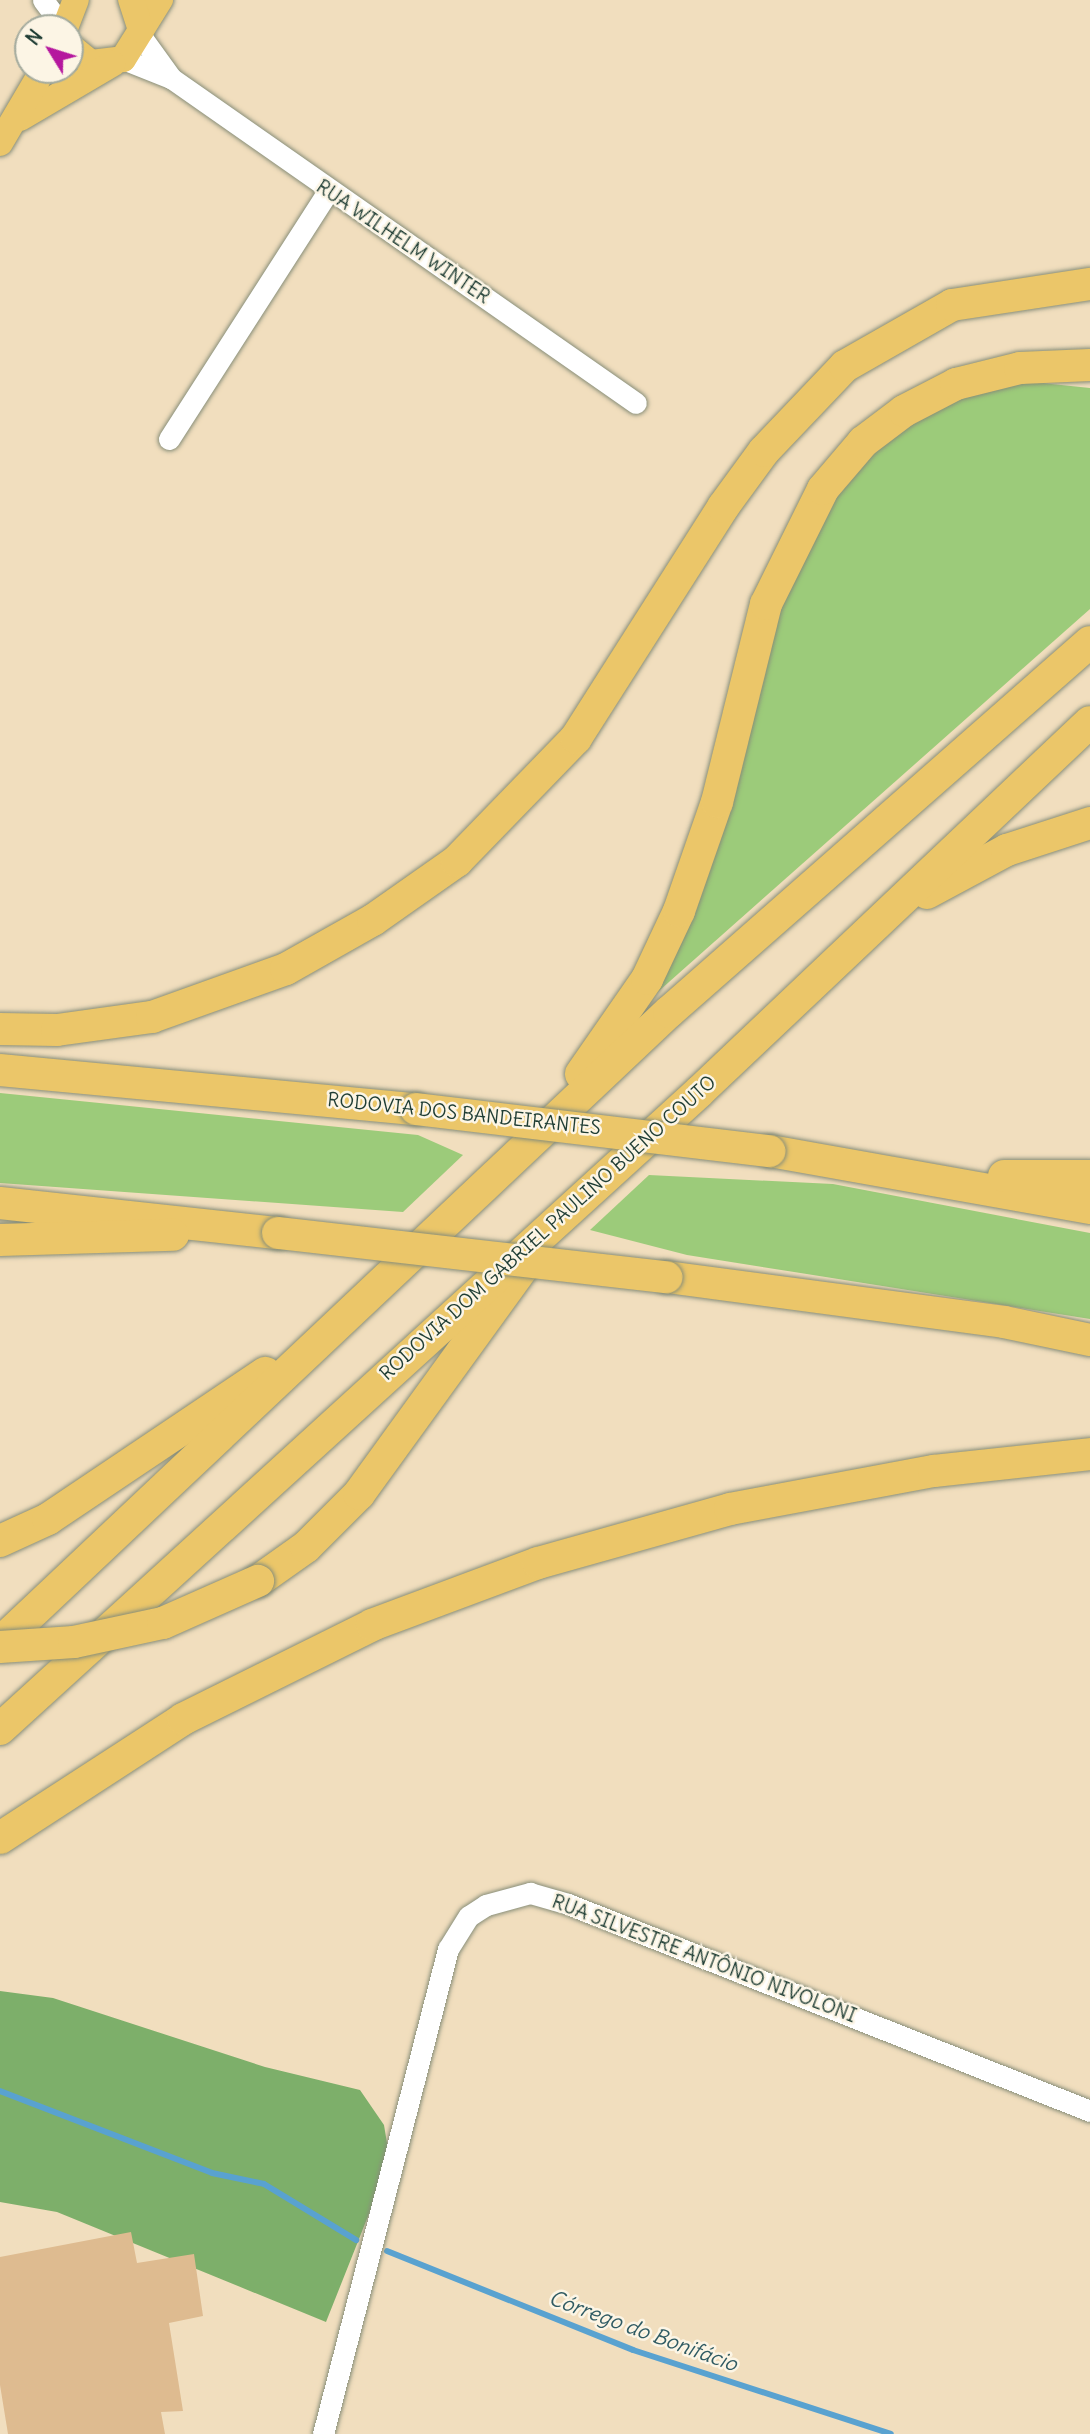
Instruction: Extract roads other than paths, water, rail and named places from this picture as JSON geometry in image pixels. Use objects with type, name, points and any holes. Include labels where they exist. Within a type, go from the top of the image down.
[{"type":"highway","points":[[0,1029],[57,1030],[152,1017],[286,969],[373,920],[457,861],[576,738],[723,508],[764,452],[845,366],[952,305],[1090,284]]},
{"type":"highway","points":[[492,1182],[604,1047],[647,979],[705,839],[766,604],[823,489],[863,442],[956,384],[1020,368],[1090,365]]},
{"type":"highway","points":[[0,1645],[669,1012],[1090,642]]},
{"type":"highway","name":"RODOVIA DOM GABRIEL PAULINO BUENO COUTO","points":[[0,1728],[895,910],[1090,722]]},
{"type":"highway","points":[[895,910],[1007,850],[1090,823]]},
{"type":"highway","name":"RODOVIA DOS BANDEIRANTES","points":[[0,1070],[416,1109],[770,1150],[930,1175],[1090,1208]]},
{"type":"highway","points":[[930,1175],[1090,1176]]},
{"type":"highway","points":[[0,1203],[237,1227],[667,1277],[1004,1322],[1090,1340]]},
{"type":"highway","points":[[0,1645],[128,1632],[194,1613],[258,1581],[306,1547],[359,1494],[559,1218]]},
{"type":"highway","points":[[0,1240],[136,1239],[237,1227]]},
{"type":"highway","points":[[0,1541],[48,1520],[138,1462],[366,1301]]},
{"type":"highway","points":[[0,1838],[183,1719],[372,1625],[538,1563],[730,1509],[934,1471],[1090,1454]]},
{"type":"main road","points":[[131,0],[141,33]]},
{"type":"main road","points":[[20,118],[119,61],[141,33],[160,0]]},
{"type":"main road","points":[[84,58],[90,63],[119,61]]},
{"type":"main road","points":[[0,143],[20,118],[36,84]]},
{"type":"street","points":[[43,0],[54,14]]},
{"type":"street","name":"RUA WILHELM WINTER","points":[[141,33],[171,78]]},
{"type":"street","name":"RUA WILHELM WINTER","points":[[119,61],[171,78],[328,191],[636,403]]},
{"type":"street","points":[[169,439],[328,191]]},
{"type":"street","name":"RUA SILVESTRE ANTÔNIO NIVOLONI","points":[[323,2434],[448,1949],[469,1916],[486,1905],[530,1894],[568,1904],[1090,2111]]},
{"type":"waterway","name":"Córrego do Bonifácio","points":[[0,2091],[212,2173],[264,2184],[356,2240]]},
{"type":"waterway","name":"Córrego do Bonifácio","points":[[387,2251],[633,2350],[891,2434]]}]
